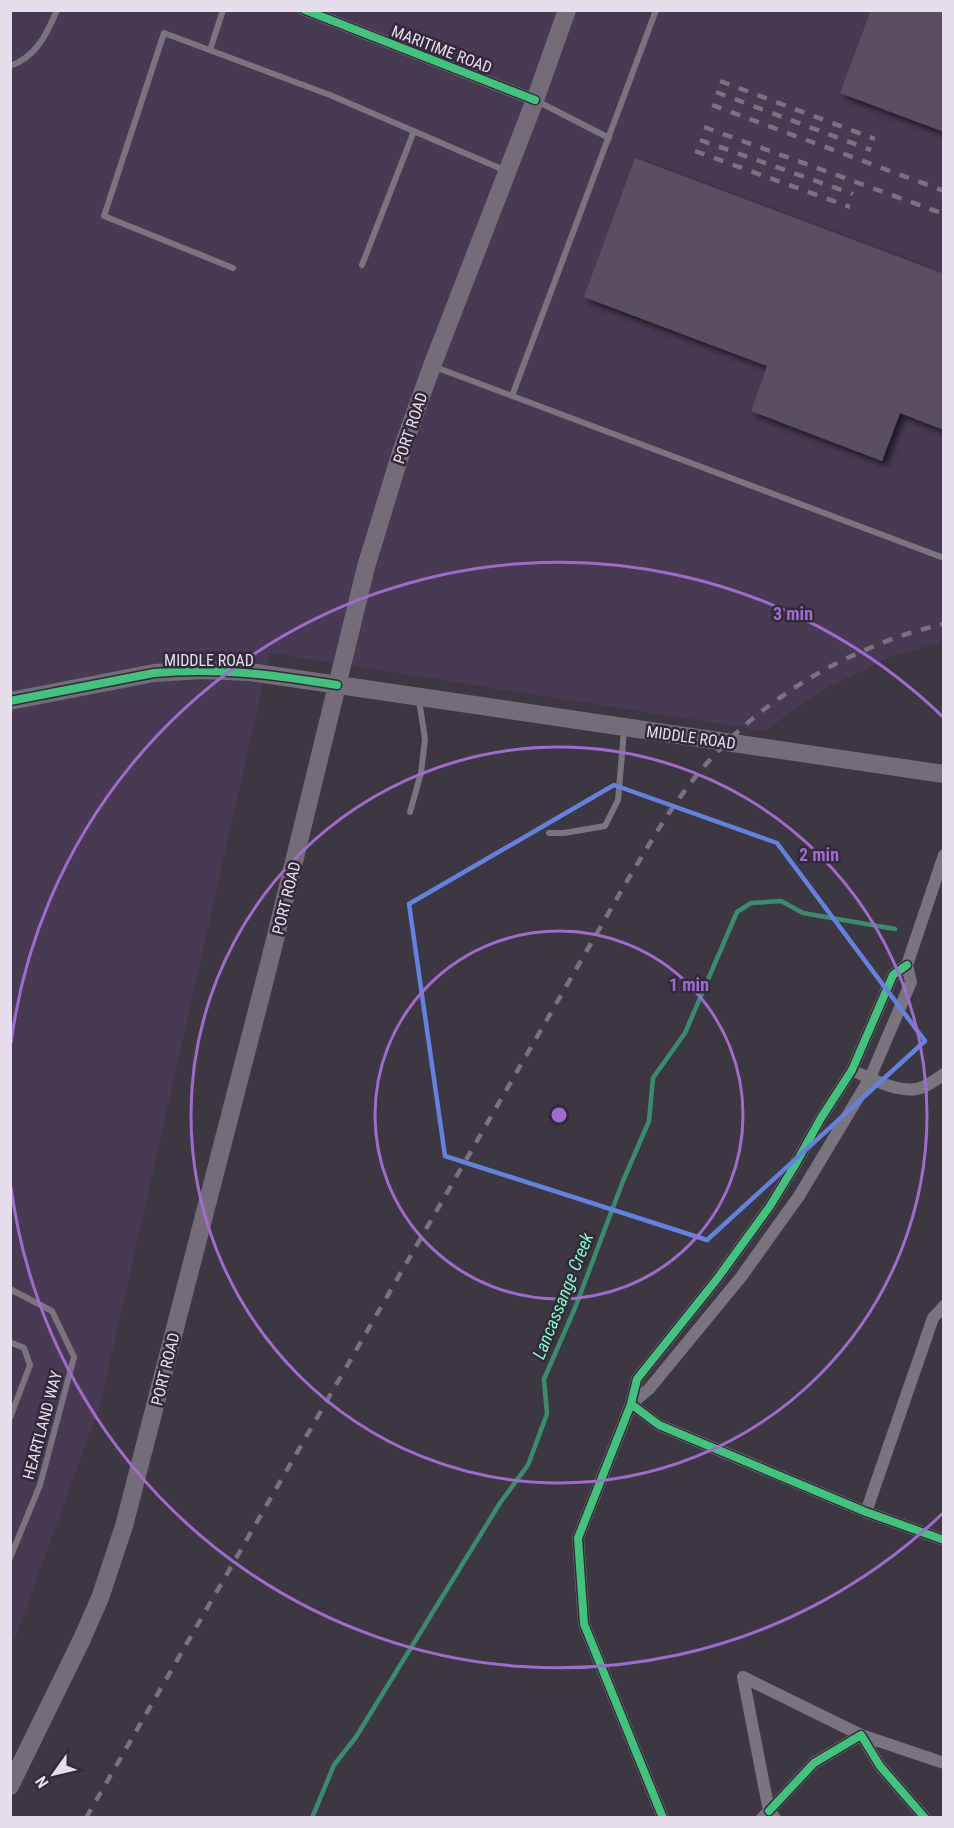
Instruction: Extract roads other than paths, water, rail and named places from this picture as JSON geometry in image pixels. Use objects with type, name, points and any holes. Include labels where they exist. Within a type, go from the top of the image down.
[{"type":"main road","name":"PORT ROAD","points":[[10,1786],[100,1598],[124,1526],[270,964],[373,546],[402,449],[432,366],[535,100],[567,10]]},
{"type":"main road","name":"MIDDLE ROAD","points":[[10,701],[154,673],[250,672],[944,774]]},
{"type":"street","name":"MARITIME ROAD","points":[[305,10],[535,100]]},
{"type":"street","points":[[631,1404],[649,1389],[741,1277],[799,1196],[870,1078],[911,982],[907,965],[944,855]]},
{"type":"street","points":[[663,1818],[584,1624],[578,1538],[631,1404],[637,1379],[717,1279],[770,1206],[852,1070],[893,975],[907,965]]},
{"type":"street","points":[[852,1070],[908,1091],[922,1088],[944,1074]]},
{"type":"street","points":[[866,1512],[933,1318],[944,1306]]},
{"type":"street","points":[[631,1404],[659,1425],[866,1512],[944,1540]]},
{"type":"street","points":[[769,1815],[743,1677],[861,1735],[944,1763]]},
{"type":"street","points":[[769,1815],[814,1763],[861,1735]]},
{"type":"street","points":[[861,1735],[880,1766],[925,1818]]},
{"type":"lane","points":[[10,66],[24,59],[35,49],[47,34],[57,10]]},
{"type":"lane","points":[[210,50],[223,10]]},
{"type":"lane","points":[[512,396],[656,10]]},
{"type":"lane","points":[[233,268],[104,216],[164,33],[330,95],[508,171]]},
{"type":"lane","points":[[535,100],[609,138]]},
{"type":"lane","points":[[362,265],[414,131]]},
{"type":"lane","points":[[432,366],[944,558]]},
{"type":"lane","points":[[410,812],[421,773],[425,739],[418,697]]},
{"type":"lane","points":[[549,833],[564,833],[604,826],[618,800],[624,727]]},
{"type":"lane","name":"HEARTLAND WAY","points":[[10,1289],[52,1311],[74,1357],[40,1485],[10,1558]]},
{"type":"lane","points":[[10,1342],[24,1348],[30,1365],[10,1418]]},
{"type":"waterway","name":"Lancassange Creek","points":[[312,1818],[334,1765],[356,1737],[500,1503],[528,1465],[547,1414],[544,1379],[575,1308],[623,1181],[649,1121],[653,1078],[685,1033],[737,912],[751,903],[781,901],[803,913],[895,929]]},
{"type":"railway","points":[[720,81],[875,139]]},
{"type":"railway","points":[[716,92],[871,150]]},
{"type":"railway","points":[[712,105],[944,191]]},
{"type":"railway","points":[[704,127],[944,214]]},
{"type":"railway","points":[[700,140],[853,194]]},
{"type":"railway","points":[[695,151],[850,207]]},
{"type":"railway","points":[[86,1818],[627,881],[678,800],[707,763],[729,740],[779,698],[806,680],[864,650],[907,634],[944,624]]}]
